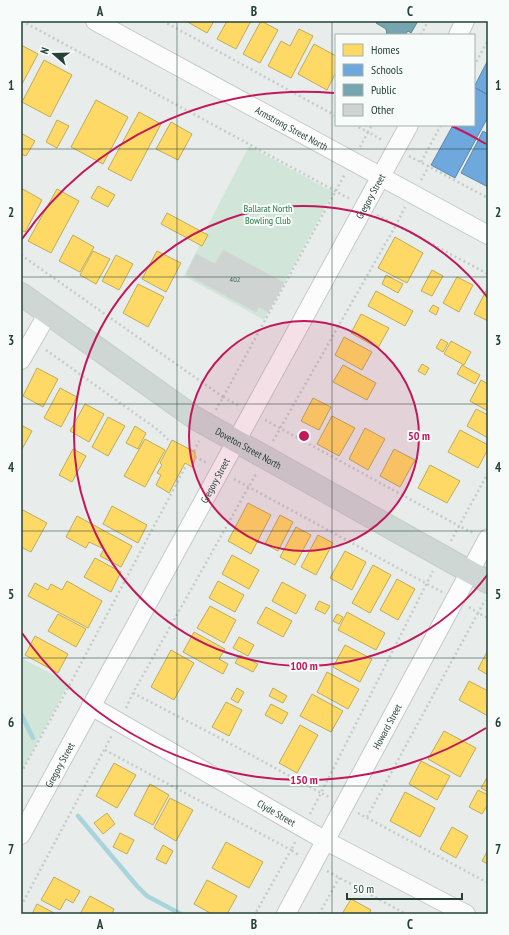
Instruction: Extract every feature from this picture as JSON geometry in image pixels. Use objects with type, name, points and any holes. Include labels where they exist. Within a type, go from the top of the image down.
[{"type":"main road","name":"Doveton Street North","points":[[21,294],[195,418],[479,577]]},
{"type":"street","name":"Armstrong Street North","points":[[95,21],[488,235]]},
{"type":"street","points":[[458,34],[465,21]]},
{"type":"street","name":"Gregory Street","points":[[21,835],[408,126]]},
{"type":"street","points":[[21,360],[48,313]]},
{"type":"street","name":"Howard Street","points":[[286,914],[326,841],[479,577],[488,538]]},
{"type":"street","name":"Clyde Street","points":[[91,706],[326,841],[466,914]]},
{"type":"path","points":[[22,21],[488,274]]},
{"type":"path","points":[[163,21],[335,115]]},
{"type":"path","points":[[422,34],[428,21]]},
{"type":"path","points":[[475,64],[488,40]]},
{"type":"path","points":[[356,126],[368,132],[371,126]]},
{"type":"path","points":[[440,126],[420,162],[488,198]]},
{"type":"path","points":[[429,166],[280,428],[459,526],[488,473]]},
{"type":"path","points":[[21,255],[223,397],[335,191]]},
{"type":"path","points":[[32,340],[158,430],[171,442]]},
{"type":"path","points":[[21,773],[187,464]]},
{"type":"path","points":[[21,906],[120,722],[133,693],[250,487],[427,583],[321,793],[133,693]]},
{"type":"path","points":[[488,618],[478,612],[367,817],[488,883]]},
{"type":"path","points":[[104,750],[291,850],[255,914]]},
{"type":"path","points":[[319,914],[339,878],[406,914]]},
{"type":"green space","name":"Ballarat North Bowling Club","points":[[249,146],[331,191],[332,195],[264,320],[184,276],[208,228],[207,227]]},
{"type":"green space","points":[[21,658],[69,683],[21,772]]},
{"type":"building: Homes","points":[[186,21],[214,21],[207,33]]},
{"type":"building: Homes","points":[[227,21],[251,21],[236,49],[217,39]]},
{"type":"building: Homes","points":[[261,21],[278,30],[260,63],[243,54]]},
{"type":"building: Homes","points":[[299,29],[313,36],[291,78],[268,66],[281,41],[290,46]]},
{"type":"building: Homes","points":[[314,44],[335,55],[335,74],[327,90],[298,74]]},
{"type":"building: Homes","points":[[21,45],[38,54],[22,84],[21,84]]},
{"type":"building: Homes","points":[[44,60],[72,75],[50,117],[22,102]]},
{"type":"building: Homes","points":[[96,100],[128,117],[103,164],[71,147]]},
{"type":"building: Homes","points":[[139,112],[161,124],[131,181],[108,169]]},
{"type":"building: Homes","points":[[57,120],[69,126],[57,148],[46,142]]},
{"type":"building: Homes","points":[[171,122],[192,134],[178,160],[156,149]]},
{"type":"building: Homes","points":[[21,133],[35,141],[26,156],[21,154]]},
{"type":"building: Homes","points":[[98,186],[115,195],[108,207],[91,198]]},
{"type":"building: Homes","points":[[21,188],[42,200],[25,232],[21,230]]},
{"type":"building: Homes","points":[[57,189],[79,201],[51,253],[28,241]]},
{"type":"building: Homes","points":[[167,213],[208,235],[202,246],[161,224]]},
{"type":"building: Homes","points":[[73,235],[94,247],[80,272],[59,261]]},
{"type":"building: Homes","points":[[395,237],[423,253],[407,283],[378,268]]},
{"type":"building: Homes","points":[[93,251],[110,259],[96,284],[80,275]]},
{"type":"building: Homes","points":[[157,251],[181,263],[166,292],[142,279]]},
{"type":"building: Homes","points":[[116,255],[133,264],[119,290],[102,281]]},
{"type":"building: Homes","points":[[432,270],[443,276],[432,296],[421,291]]},
{"type":"building: Homes","points":[[386,275],[403,284],[398,293],[382,284]]},
{"type":"building: Homes","points":[[457,277],[473,285],[459,312],[443,303]]},
{"type":"building: Homes","points":[[138,284],[164,297],[148,327],[123,313]]},
{"type":"building: Homes","points":[[487,289],[488,290],[488,321],[474,314]]},
{"type":"building: Homes","points":[[376,291],[413,311],[405,326],[368,306]]},
{"type":"building: Homes","points":[[433,305],[439,308],[436,315],[429,311]]},
{"type":"building: Homes","points":[[361,314],[389,328],[378,348],[351,333]]},
{"type":"building: Homes","points":[[344,337],[372,352],[362,370],[335,355]]},
{"type":"building: Homes","points":[[441,339],[448,343],[443,352],[436,348]]},
{"type":"building: Homes","points":[[451,341],[471,352],[464,365],[444,354]]},
{"type":"building: Homes","points":[[422,364],[429,368],[425,375],[418,371]]},
{"type":"building: Homes","points":[[343,365],[376,383],[367,400],[333,382]]},
{"type":"building: Homes","points":[[462,365],[480,375],[475,384],[457,374]]},
{"type":"building: Homes","points":[[37,368],[58,379],[43,407],[23,396]]},
{"type":"building: Homes","points":[[481,380],[488,384],[488,411],[470,401]]},
{"type":"building: Homes","points":[[60,388],[77,397],[61,427],[44,418]]},
{"type":"building: Homes","points":[[313,398],[331,407],[319,430],[301,421]]},
{"type":"building: Homes","points":[[85,404],[104,414],[89,442],[70,431]]},
{"type":"building: Homes","points":[[476,409],[488,415],[488,438],[467,426]]},
{"type":"building: Homes","points":[[332,416],[355,428],[339,456],[317,444]]},
{"type":"building: Homes","points":[[108,417],[125,426],[108,456],[92,447]]},
{"type":"building: Homes","points":[[21,425],[32,431],[21,451]]},
{"type":"building: Homes","points":[[135,426],[146,433],[138,449],[126,443]]},
{"type":"building: Homes","points":[[365,428],[385,439],[368,470],[349,459]]},
{"type":"building: Homes","points":[[460,430],[488,445],[488,449],[478,468],[448,452]]},
{"type":"building: Homes","points":[[145,439],[165,450],[145,487],[124,476]]},
{"type":"building: Homes","points":[[172,440],[195,452],[195,459],[192,467],[185,463],[169,493],[156,485],[161,475],[157,473],[162,465],[160,463]]},
{"type":"building: Homes","points":[[73,449],[86,456],[72,482],[59,475]]},
{"type":"building: Homes","points":[[394,449],[415,460],[400,487],[380,476]]},
{"type":"building: Homes","points":[[430,465],[460,481],[447,503],[418,488]]},
{"type":"building: Homes","points":[[248,503],[271,515],[251,554],[228,541]]},
{"type":"building: Homes","points":[[112,506],[147,525],[138,543],[103,524]]},
{"type":"building: Homes","points":[[23,510],[47,523],[31,552],[21,547],[21,513]]},
{"type":"building: Homes","points":[[280,515],[293,522],[278,551],[265,544]]},
{"type":"building: Homes","points":[[77,516],[132,546],[121,567],[100,556],[104,549],[89,542],[86,548],[66,537]]},
{"type":"building: Homes","points":[[296,527],[311,535],[295,565],[280,557]]},
{"type":"building: Homes","points":[[318,535],[333,543],[316,575],[301,567]]},
{"type":"building: Homes","points":[[345,551],[366,562],[352,590],[330,578]]},
{"type":"building: Homes","points":[[232,555],[259,570],[249,589],[222,574]]},
{"type":"building: Homes","points":[[95,558],[121,572],[111,592],[84,577]]},
{"type":"building: Homes","points":[[373,565],[391,575],[370,613],[352,603]]},
{"type":"building: Homes","points":[[397,579],[415,589],[398,620],[380,610]]},
{"type":"building: Homes","points":[[67,581],[102,601],[88,628],[28,596],[35,583],[48,590],[51,584],[62,590]]},
{"type":"building: Homes","points":[[218,581],[244,595],[235,612],[209,598]]},
{"type":"building: Homes","points":[[282,582],[306,595],[296,614],[272,601]]},
{"type":"building: Homes","points":[[319,601],[330,606],[325,614],[315,609]]},
{"type":"building: Homes","points":[[210,606],[236,620],[224,643],[197,628]]},
{"type":"building: Homes","points":[[266,607],[292,621],[283,637],[257,623]]},
{"type":"building: Homes","points":[[347,612],[385,633],[376,650],[338,630]]},
{"type":"building: Homes","points":[[58,614],[86,629],[76,647],[48,631]]},
{"type":"building: Homes","points":[[337,614],[343,617],[339,624],[333,621]]},
{"type":"building: Homes","points":[[194,632],[225,649],[219,659],[228,664],[223,674],[183,652]]},
{"type":"building: Homes","points":[[35,636],[68,654],[58,673],[25,655]]},
{"type":"building: Homes","points":[[239,637],[254,645],[248,656],[233,648]]},
{"type":"building: Homes","points":[[345,645],[372,659],[360,682],[333,667]]},
{"type":"building: Homes","points":[[171,650],[194,663],[174,700],[151,687]]},
{"type":"building: Homes","points":[[488,650],[488,675],[478,669]]},
{"type":"building: Homes","points":[[240,655],[258,664],[253,672],[235,663]]},
{"type":"building: Homes","points":[[327,672],[359,689],[348,709],[317,692]]},
{"type":"building: Homes","points":[[469,681],[488,691],[488,716],[459,700]]},
{"type":"building: Homes","points":[[237,688],[244,692],[238,703],[231,699]]},
{"type":"building: Homes","points":[[273,688],[287,696],[283,703],[269,696]]},
{"type":"building: Homes","points":[[312,694],[343,711],[331,732],[300,716]]},
{"type":"building: Homes","points":[[226,702],[242,710],[229,736],[212,727]]},
{"type":"building: Homes","points":[[271,704],[288,713],[282,724],[265,715]]},
{"type":"building: Homes","points":[[300,725],[318,735],[297,773],[279,763]]},
{"type":"building: Homes","points":[[444,731],[476,748],[460,777],[428,759]]},
{"type":"building: Homes","points":[[421,761],[450,776],[437,800],[409,784]]},
{"type":"building: Homes","points":[[114,763],[136,775],[117,808],[96,796]]},
{"type":"building: Homes","points":[[488,776],[488,792],[481,788]]},
{"type":"building: Homes","points":[[150,784],[169,795],[153,825],[134,815]]},
{"type":"building: Homes","points":[[478,790],[488,795],[488,804],[482,814],[469,807]]},
{"type":"building: Homes","points":[[405,792],[435,808],[420,837],[390,821]]},
{"type":"building: Homes","points":[[170,798],[193,810],[176,841],[154,828]]},
{"type":"building: Homes","points":[[107,813],[115,824],[103,834],[94,823]]},
{"type":"building: Homes","points":[[452,827],[468,836],[456,858],[440,849]]},
{"type":"building: Homes","points":[[120,833],[134,840],[127,854],[113,847]]},
{"type":"building: Homes","points":[[226,842],[263,862],[249,888],[212,868]]},
{"type":"building: Homes","points":[[163,845],[173,851],[166,864],[156,859]]},
{"type":"building: Homes","points":[[488,850],[488,864],[482,861]]},
{"type":"building: Homes","points":[[54,877],[80,891],[73,903],[66,899],[60,910],[41,900]]},
{"type":"building: Homes","points":[[207,880],[237,896],[227,914],[212,914],[194,904]]},
{"type":"building: Homes","points":[[90,896],[114,909],[112,914],[80,914]]},
{"type":"building: Homes","points":[[351,899],[371,910],[369,914],[342,914]]},
{"type":"building: Homes","points":[[37,904],[56,914],[32,914]]},
{"type":"building: Schools","points":[[488,60],[488,95],[475,88]]},
{"type":"building: Schools","points":[[475,88],[488,95],[488,117],[455,178],[431,165],[452,126],[475,126]]},
{"type":"building: Schools","points":[[483,131],[488,134],[488,187],[461,173]]},
{"type":"building: Public","points":[[377,21],[418,21],[411,33],[408,31],[406,34],[387,34],[386,29],[376,23]]},
{"type":"building: Other","points":[[223,250],[284,283],[268,312],[259,307],[256,312],[186,274],[196,254],[215,264]]},
{"type":"waterway","points":[[21,714],[33,738]]},
{"type":"waterway","points":[[78,816],[147,896],[181,914]]}]
